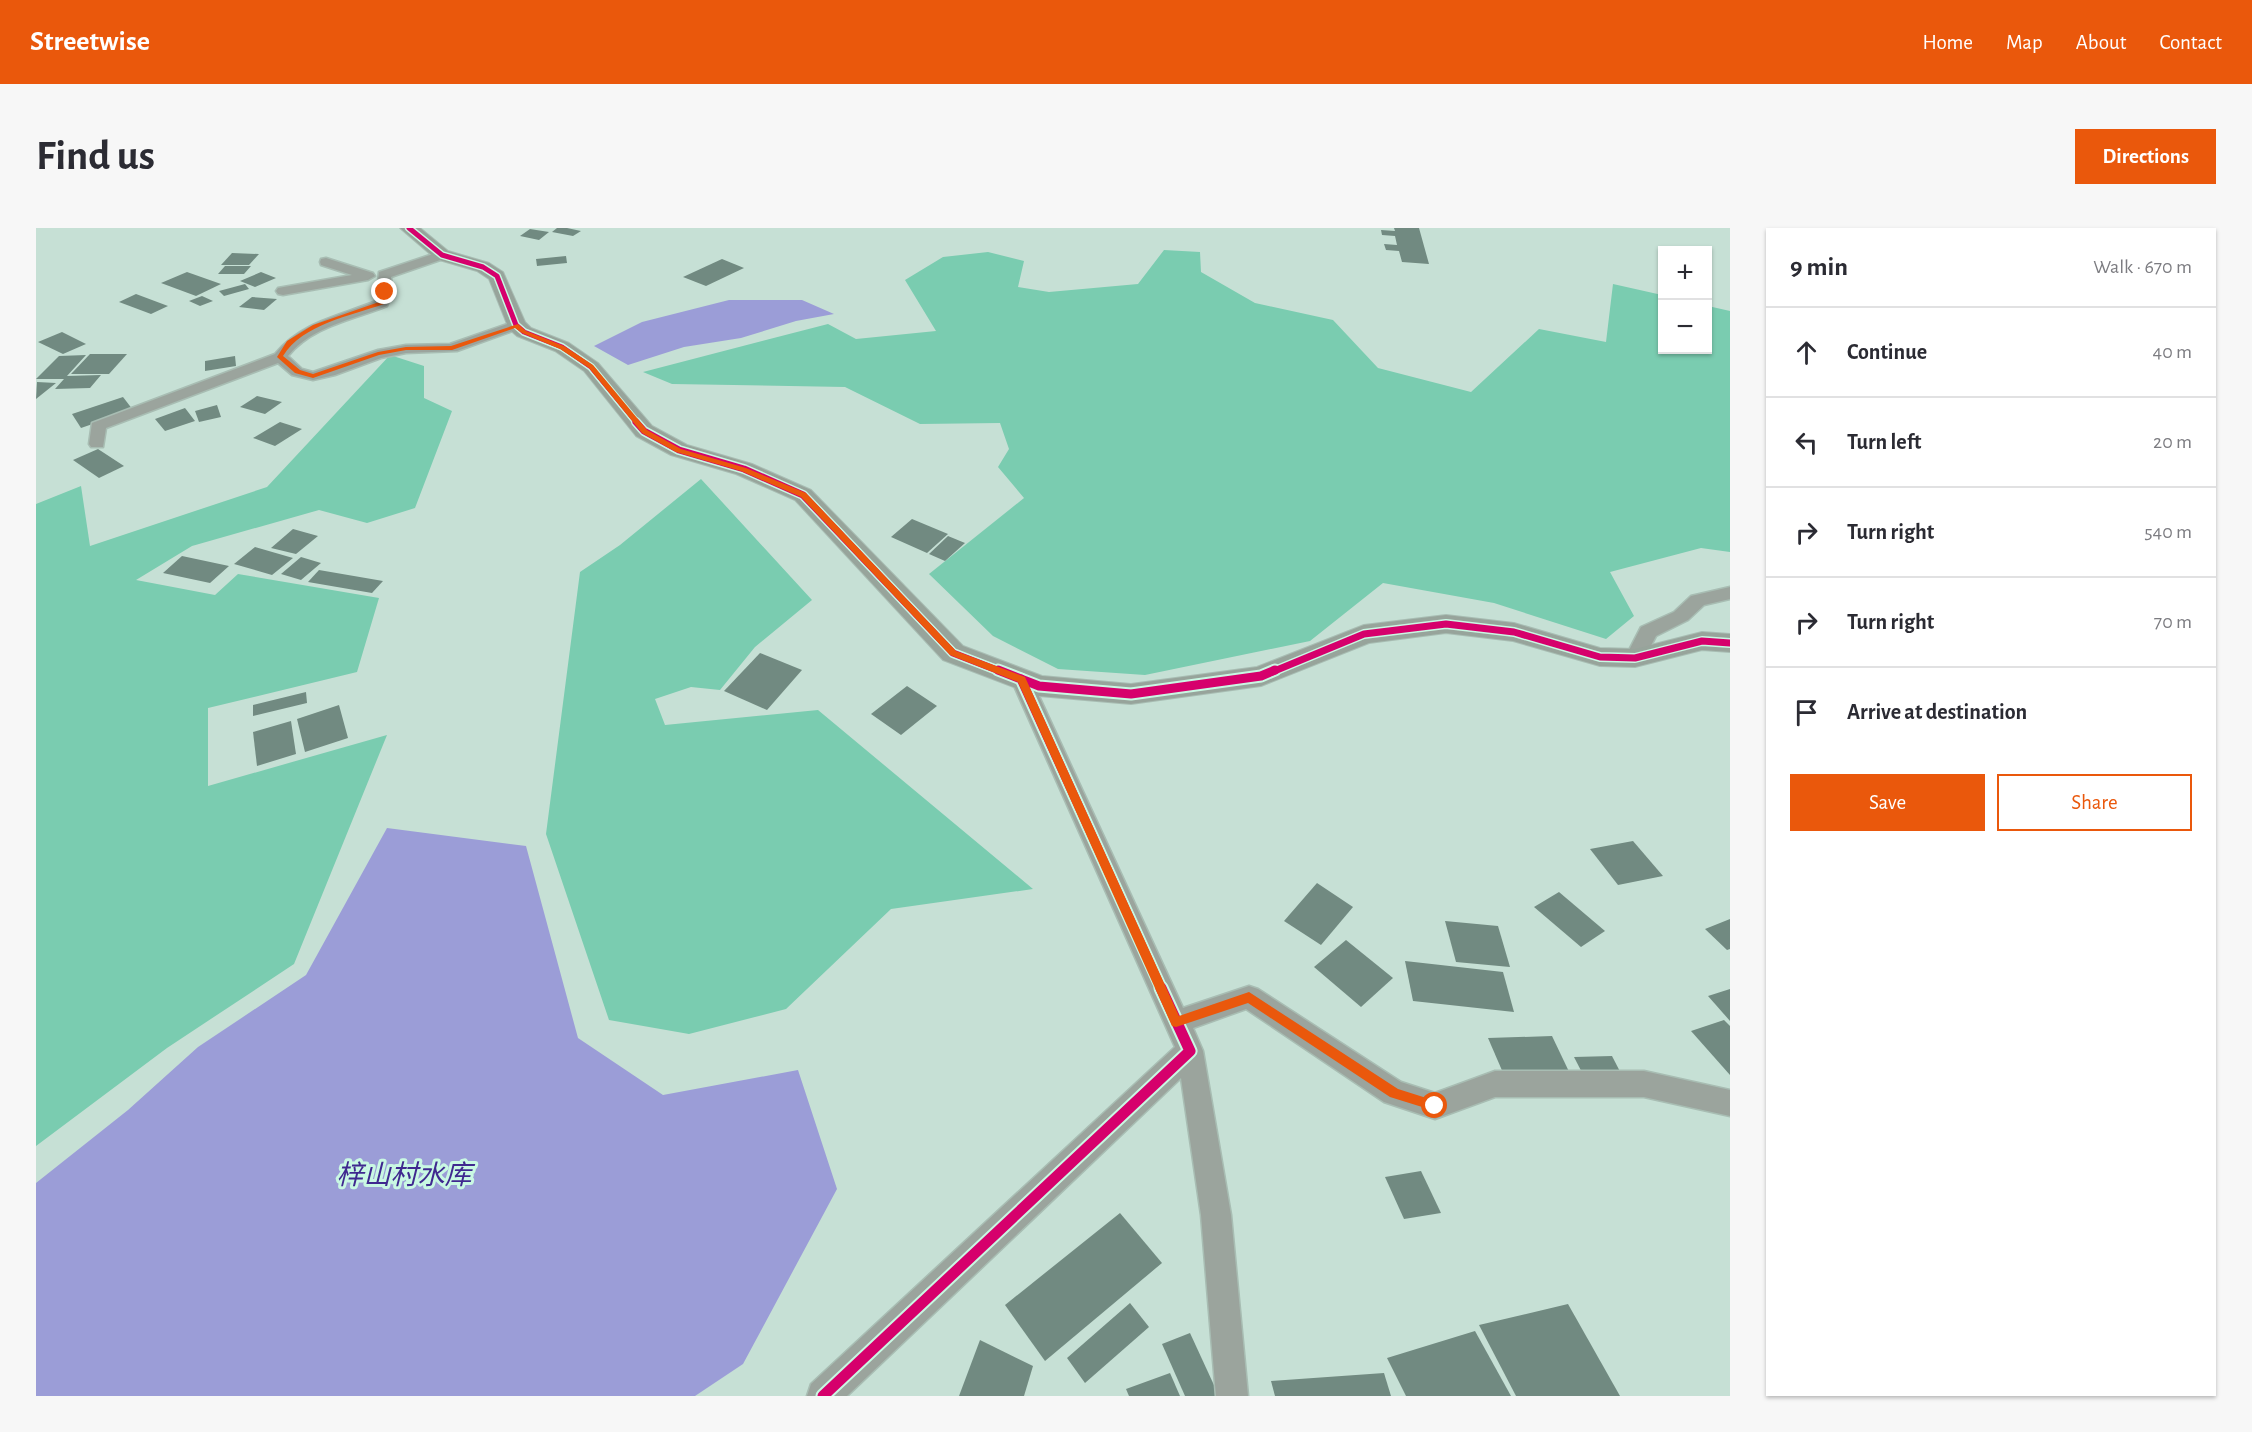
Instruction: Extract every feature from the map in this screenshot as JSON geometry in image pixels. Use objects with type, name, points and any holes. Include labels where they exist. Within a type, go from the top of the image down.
[{"type":"street","points":[[409,228],[442,255],[483,267],[497,276],[516,325],[524,332],[562,347],[591,366],[644,431],[679,450],[744,469],[803,495],[953,653],[1039,686],[1131,694],[1260,676],[1364,634],[1446,624],[1514,632],[1600,657],[1635,658],[1702,641],[1730,643]]},
{"type":"street","points":[[283,291],[384,275],[442,255]]},
{"type":"street","points":[[326,262],[369,276]]},
{"type":"street","points":[[97,444],[98,426],[280,357],[289,342],[315,327],[382,303],[385,292],[384,275]]},
{"type":"street","points":[[280,357],[297,372],[313,376],[378,354],[406,349],[452,348],[516,325]]},
{"type":"street","points":[[1635,658],[1648,632],[1681,616],[1698,600],[1730,593]]},
{"type":"street","points":[[1022,680],[1190,1052],[1216,1215],[1232,1396]]},
{"type":"street","points":[[1176,1022],[1249,997],[1395,1093],[1435,1106],[1495,1084],[1644,1084],[1730,1103]]},
{"type":"street","points":[[823,1396],[1190,1052]]},
{"type":"green space","points":[[1164,250],[1200,252],[1201,272],[1255,303],[1333,320],[1378,368],[1471,392],[1539,329],[1606,342],[1613,284],[1658,294],[1658,354],[1712,354],[1712,307],[1730,311],[1730,552],[1701,548],[1610,572],[1634,616],[1606,639],[1494,603],[1383,583],[1310,641],[1145,675],[1058,669],[993,636],[929,574],[1024,498],[998,467],[1009,449],[1000,423],[920,424],[845,387],[672,384],[643,372],[828,324],[856,339],[936,331],[905,280],[943,257],[988,252],[1024,261],[1018,287],[1049,292],[1138,284]]},
{"type":"green space","points":[[390,355],[424,366],[424,398],[452,411],[415,508],[367,523],[319,510],[192,546],[136,580],[215,595],[238,574],[379,598],[357,672],[208,708],[208,786],[387,735],[294,964],[167,1048],[36,1146],[36,504],[81,486],[90,546],[267,487]]},
{"type":"green space","points":[[701,479],[812,600],[755,647],[720,690],[691,687],[655,699],[665,725],[818,710],[1033,889],[891,909],[786,1009],[689,1034],[609,1020],[546,834],[580,572],[620,545]]},
{"type":"water","points":[[729,300],[802,300],[834,314],[796,321],[741,338],[684,347],[628,365],[594,346],[642,322]]},
{"type":"water","name":"梓山村水库","points":[[387,828],[526,846],[578,1038],[663,1095],[798,1070],[837,1189],[743,1364],[695,1396],[36,1396],[36,1183],[128,1110],[198,1047],[306,975]]},
{"type":"building","points":[[557,228],[581,231],[573,236],[552,232]]},
{"type":"building","points":[[1394,228],[1419,228],[1429,264],[1402,262],[1399,251],[1386,250],[1384,244],[1397,245],[1395,236],[1382,235],[1381,230],[1395,231]]},
{"type":"building","points":[[530,229],[549,232],[539,240],[520,236]]},
{"type":"building","points":[[232,253],[259,254],[249,265],[221,265]]},
{"type":"building","points":[[566,256],[567,263],[537,266],[536,259]]},
{"type":"building","points":[[722,259],[744,268],[706,286],[683,277]]},
{"type":"building","points":[[225,266],[251,266],[244,274],[218,274]]},
{"type":"building","points":[[187,272],[221,284],[196,296],[161,283]]},
{"type":"building","points":[[261,272],[276,278],[255,287],[240,281]]},
{"type":"building","points":[[245,284],[249,289],[224,296],[219,291]]},
{"type":"building","points":[[136,294],[168,306],[151,314],[119,302]]},
{"type":"building","points":[[202,296],[213,301],[200,306],[189,301]]},
{"type":"building","points":[[252,297],[277,299],[264,310],[239,307]]},
{"type":"building","points":[[62,332],[86,344],[63,354],[38,342]]},
{"type":"building","points":[[90,354],[127,354],[109,374],[71,374]]},
{"type":"building","points":[[86,355],[67,376],[101,375],[90,388],[55,389],[64,379],[36,379],[59,356]]},
{"type":"building","points":[[235,356],[236,366],[205,371],[205,361]]},
{"type":"building","points":[[37,382],[56,383],[36,399]]},
{"type":"building","points":[[257,396],[282,402],[265,414],[240,407]]},
{"type":"building","points":[[123,397],[133,410],[81,428],[72,414]]},
{"type":"building","points":[[217,405],[221,417],[199,422],[195,411]]},
{"type":"building","points":[[185,408],[195,421],[165,431],[155,419]]},
{"type":"building","points":[[280,422],[302,429],[275,446],[253,438]]},
{"type":"building","points":[[98,449],[124,466],[99,478],[73,460]]},
{"type":"building","points":[[912,519],[948,534],[927,553],[891,537]]},
{"type":"building","points":[[293,529],[318,536],[296,554],[271,548]]},
{"type":"building","points":[[948,536],[965,543],[945,561],[929,554]]},
{"type":"building","points":[[255,547],[293,558],[272,575],[234,564]]},
{"type":"building","points":[[182,556],[229,566],[210,583],[163,573]]},
{"type":"building","points":[[301,557],[321,563],[301,580],[281,574]]},
{"type":"building","points":[[319,570],[383,581],[372,593],[308,582]]},
{"type":"building","points":[[760,653],[802,670],[767,710],[724,691]]},
{"type":"building","points":[[907,686],[937,706],[901,735],[871,714]]},
{"type":"building","points":[[306,692],[307,703],[253,716],[253,705]]},
{"type":"building","points":[[339,705],[348,738],[305,752],[297,719]]},
{"type":"building","points":[[291,721],[296,754],[257,766],[253,732]]},
{"type":"building","points":[[1633,841],[1663,876],[1618,885],[1590,849]]},
{"type":"building","points":[[1317,883],[1353,907],[1321,945],[1284,921]]},
{"type":"building","points":[[1559,892],[1605,931],[1581,947],[1534,907]]},
{"type":"building","points":[[1730,919],[1730,949],[1727,950],[1705,929]]},
{"type":"building","points":[[1445,921],[1498,926],[1510,967],[1456,962]]},
{"type":"building","points":[[1346,940],[1393,978],[1361,1007],[1314,967]]},
{"type":"building","points":[[1405,961],[1503,972],[1514,1012],[1413,1001]]},
{"type":"building","points":[[1730,989],[1730,1021],[1708,996]]},
{"type":"building","points":[[1724,1020],[1730,1026],[1730,1075],[1691,1031]]},
{"type":"building","points":[[1552,1036],[1573,1080],[1507,1082],[1488,1038]]},
{"type":"building","points":[[1612,1056],[1629,1089],[1591,1090],[1574,1057]]},
{"type":"building","points":[[1421,1171],[1441,1213],[1404,1219],[1385,1177]]},
{"type":"building","points":[[1120,1213],[1162,1263],[1045,1361],[1005,1305]]},
{"type":"building","points":[[1130,1303],[1149,1327],[1085,1383],[1067,1358]]},
{"type":"building","points":[[1568,1304],[1620,1396],[1516,1396],[1479,1325]]},
{"type":"building","points":[[1475,1331],[1511,1396],[1406,1396],[1387,1358]]},
{"type":"building","points":[[1190,1333],[1219,1396],[1185,1396],[1162,1344]]},
{"type":"building","points":[[980,1340],[1033,1366],[1024,1396],[959,1396]]},
{"type":"building","points":[[1170,1373],[1180,1396],[1129,1396],[1126,1389]]},
{"type":"building","points":[[1384,1373],[1391,1396],[1275,1396],[1271,1381]]},
{"type":"cycle path","points":[[409,228],[442,255],[483,267],[497,276],[516,325],[524,332],[562,347],[591,367],[644,431],[679,450],[744,469],[803,495],[953,653],[1039,686],[1131,694],[1261,676],[1364,634],[1446,624],[1514,632],[1600,657],[1635,658],[1702,641],[1730,643]]},
{"type":"cycle path","points":[[823,1396],[1190,1051],[1021,679]]},
{"type":"route","points":[[385,292],[382,303],[368,310],[315,327],[289,342],[280,357],[297,372],[313,376],[378,354],[406,349],[452,348],[516,325],[524,332],[562,347],[591,366],[644,431],[679,450],[744,469],[803,495],[953,653],[1022,680],[1176,1022],[1249,997],[1395,1093],[1435,1106]]}]
